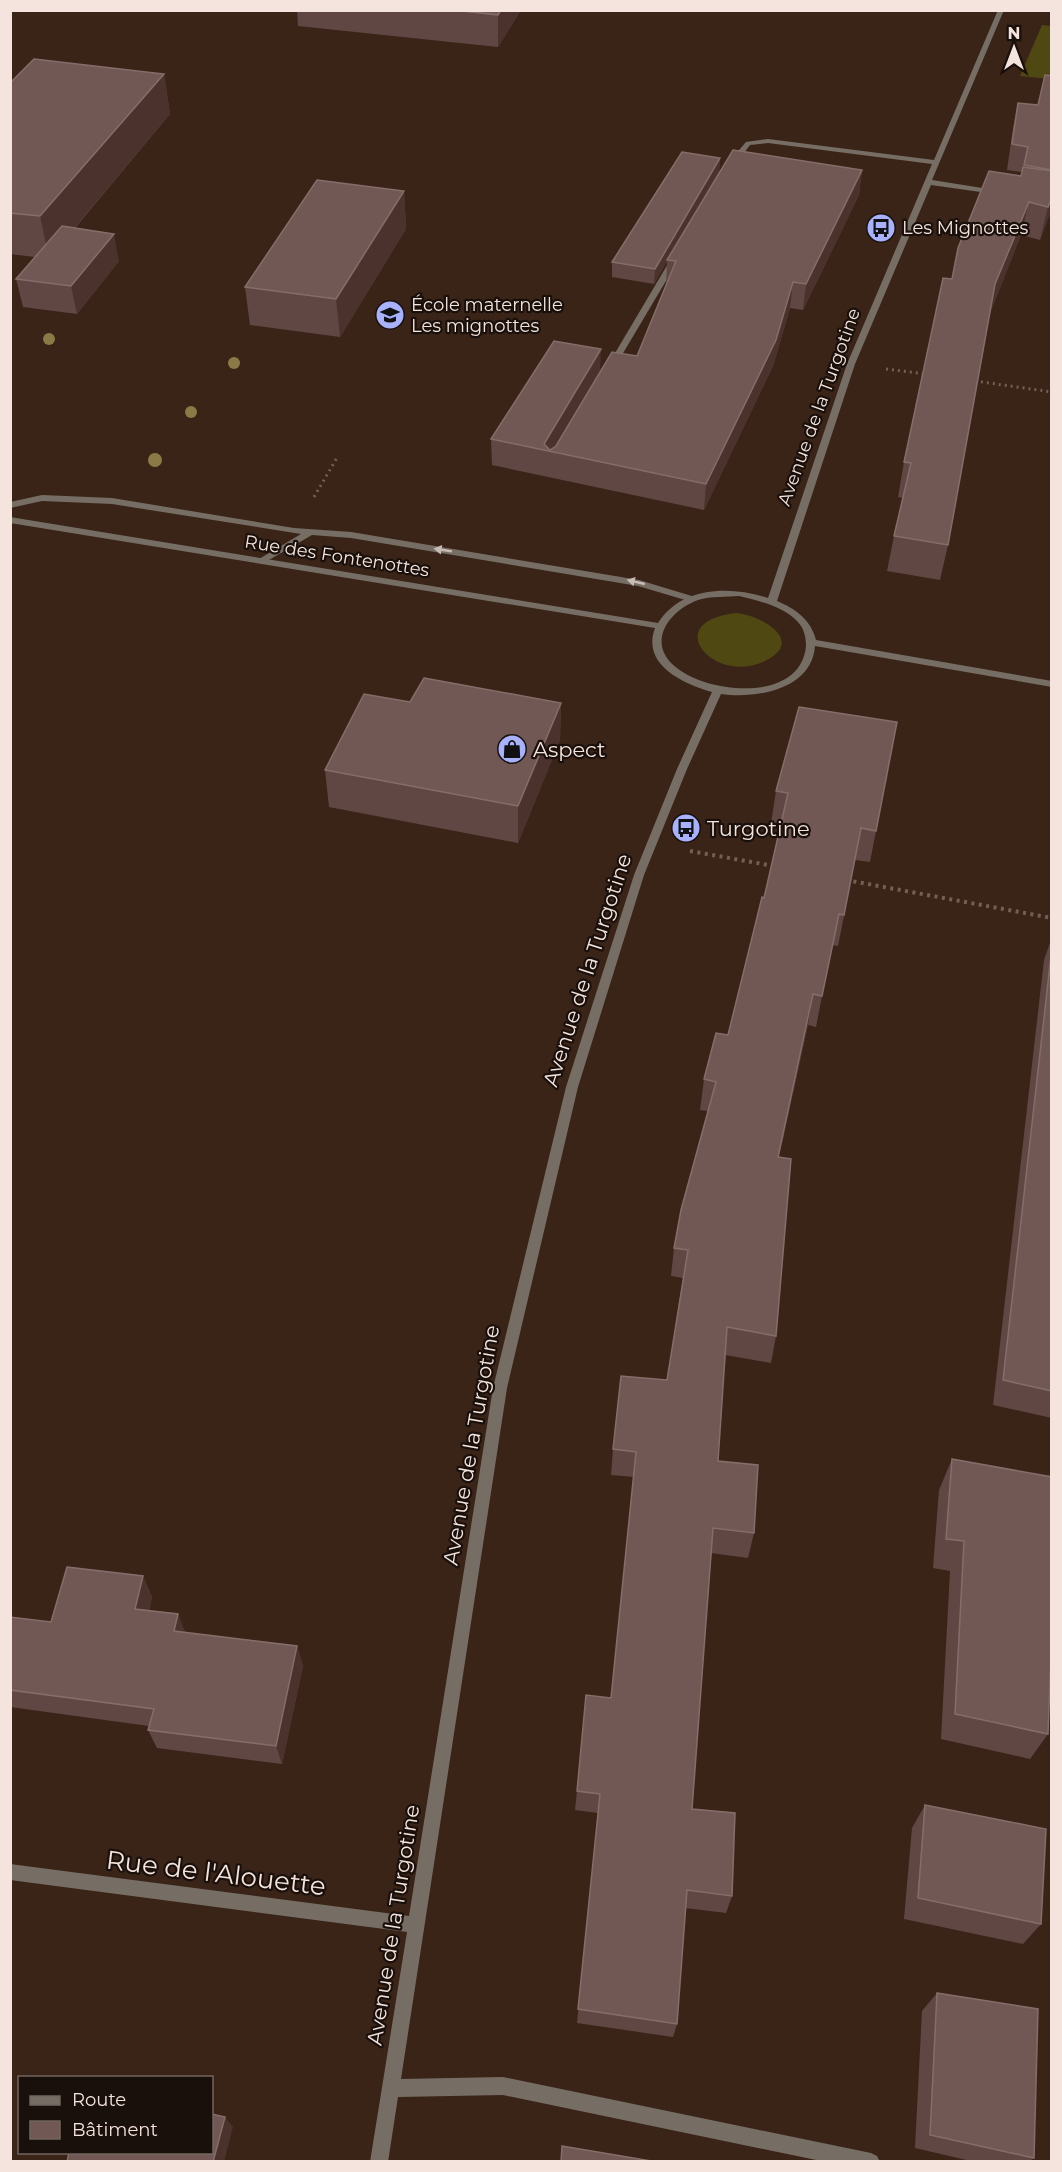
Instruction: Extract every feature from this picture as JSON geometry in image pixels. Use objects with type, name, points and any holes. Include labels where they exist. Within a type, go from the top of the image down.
[{"type":"street","name":"Avenue de la Turgotine","points":[[772,601],[851,364],[1001,10]]},
{"type":"street","points":[[723,177],[735,157],[748,143],[768,141],[937,162]]},
{"type":"street","points":[[928,182],[1007,194]]},
{"type":"street","points":[[610,369],[681,248]]},
{"type":"street","points":[[10,505],[42,498],[112,501],[294,531],[351,535],[563,569],[639,583],[692,599]]},
{"type":"street","name":"Rue des Fontenottes","points":[[10,520],[659,626]]},
{"type":"street","points":[[262,561],[309,533]]},
{"type":"street","points":[[716,594],[739,594],[772,601],[794,613],[807,628],[813,643],[808,664],[789,681],[770,688],[746,692],[718,690],[692,682],[671,670],[660,654],[656,641],[659,626],[670,612],[692,599],[716,594]]},
{"type":"street","points":[[813,643],[1052,684]]},
{"type":"street","name":"Avenue de la Turgotine","points":[[379,2162],[500,1388],[572,1087],[651,844],[718,690]]},
{"type":"street","name":"Rue de l'Alouette","points":[[10,1872],[415,1925]]},
{"type":"street","points":[[390,2088],[503,2086],[871,2162]]},
{"type":"path","points":[[851,364],[934,375]]},
{"type":"path","points":[[969,380],[1052,392]]},
{"type":"path","points":[[294,531],[338,456]]},
{"type":"path","points":[[651,844],[781,868]]},
{"type":"path","points":[[840,879],[1052,918]]},
{"type":"shaded area","points":[[1042,25],[1051,26],[1051,79],[1020,76]]},
{"type":"shaded area","points":[[737,613],[758,619],[776,631],[781,638],[781,645],[777,653],[765,661],[746,666],[728,665],[713,659],[702,649],[698,638],[701,627],[713,618]]},
{"type":"building","points":[[453,10],[501,10],[498,15]]},
{"type":"building","points":[[34,59],[164,74],[40,216],[10,213],[10,83]]},
{"type":"building","points":[[1045,75],[1052,76],[1052,170],[1024,165],[1028,147],[1012,144],[1018,103],[1038,105]]},
{"type":"building","points":[[733,150],[862,170],[806,284],[793,282],[776,340],[706,484],[491,439],[554,341],[601,349],[544,444],[550,450],[556,446],[612,352],[637,356],[676,261],[667,260]]},
{"type":"building","points":[[682,152],[720,158],[655,269],[612,262]]},
{"type":"building","points":[[1023,167],[1052,171],[1052,197],[1048,207],[1029,202],[995,284],[948,545],[894,536],[911,463],[904,462],[943,278],[952,279],[958,248],[989,171],[1021,176]]},
{"type":"building","points":[[317,180],[404,191],[336,299],[245,287]]},
{"type":"building","points":[[62,226],[114,234],[71,286],[16,279]]},
{"type":"building","points":[[424,678],[561,703],[518,806],[325,770],[364,694],[410,702]]},
{"type":"building","points":[[799,707],[897,722],[876,831],[861,828],[844,915],[839,914],[822,996],[813,994],[778,1157],[791,1159],[776,1336],[727,1327],[718,1461],[758,1465],[754,1533],[713,1528],[692,1809],[735,1813],[732,1896],[687,1890],[677,2024],[578,2009],[600,1794],[577,1791],[586,1695],[611,1698],[636,1452],[613,1449],[621,1376],[667,1380],[688,1250],[674,1248],[681,1210],[716,1082],[704,1079],[716,1033],[728,1035],[762,897],[764,898],[788,793],[776,791]]},
{"type":"building","points":[[1052,947],[1052,1391],[1003,1380]]},
{"type":"building","points":[[952,1459],[1052,1477],[1052,1628],[1048,1734],[955,1714],[964,1541],[946,1539]]},
{"type":"building","points":[[67,1567],[143,1576],[135,1609],[178,1614],[174,1631],[297,1646],[276,1746],[148,1730],[154,1709],[10,1690],[10,1617],[51,1622]]},
{"type":"building","points":[[925,1805],[1046,1829],[1041,1924],[918,1898]]},
{"type":"building","points":[[937,1993],[1038,2009],[1034,2158],[930,2135]]},
{"type":"building","points":[[213,2114],[225,2117],[213,2162],[67,2162],[69,2154],[213,2154]]},
{"type":"building","points":[[562,2146],[657,2162],[561,2162]]},
{"type":"place","name":"Les Mignottes","points":[[881,228]]},
{"type":"place","name":"École maternelle Les mignottes","points":[[390,315]]},
{"type":"place","name":"Aspect","points":[[512,749]]},
{"type":"place","name":"Turgotine","points":[[686,828]]}]
